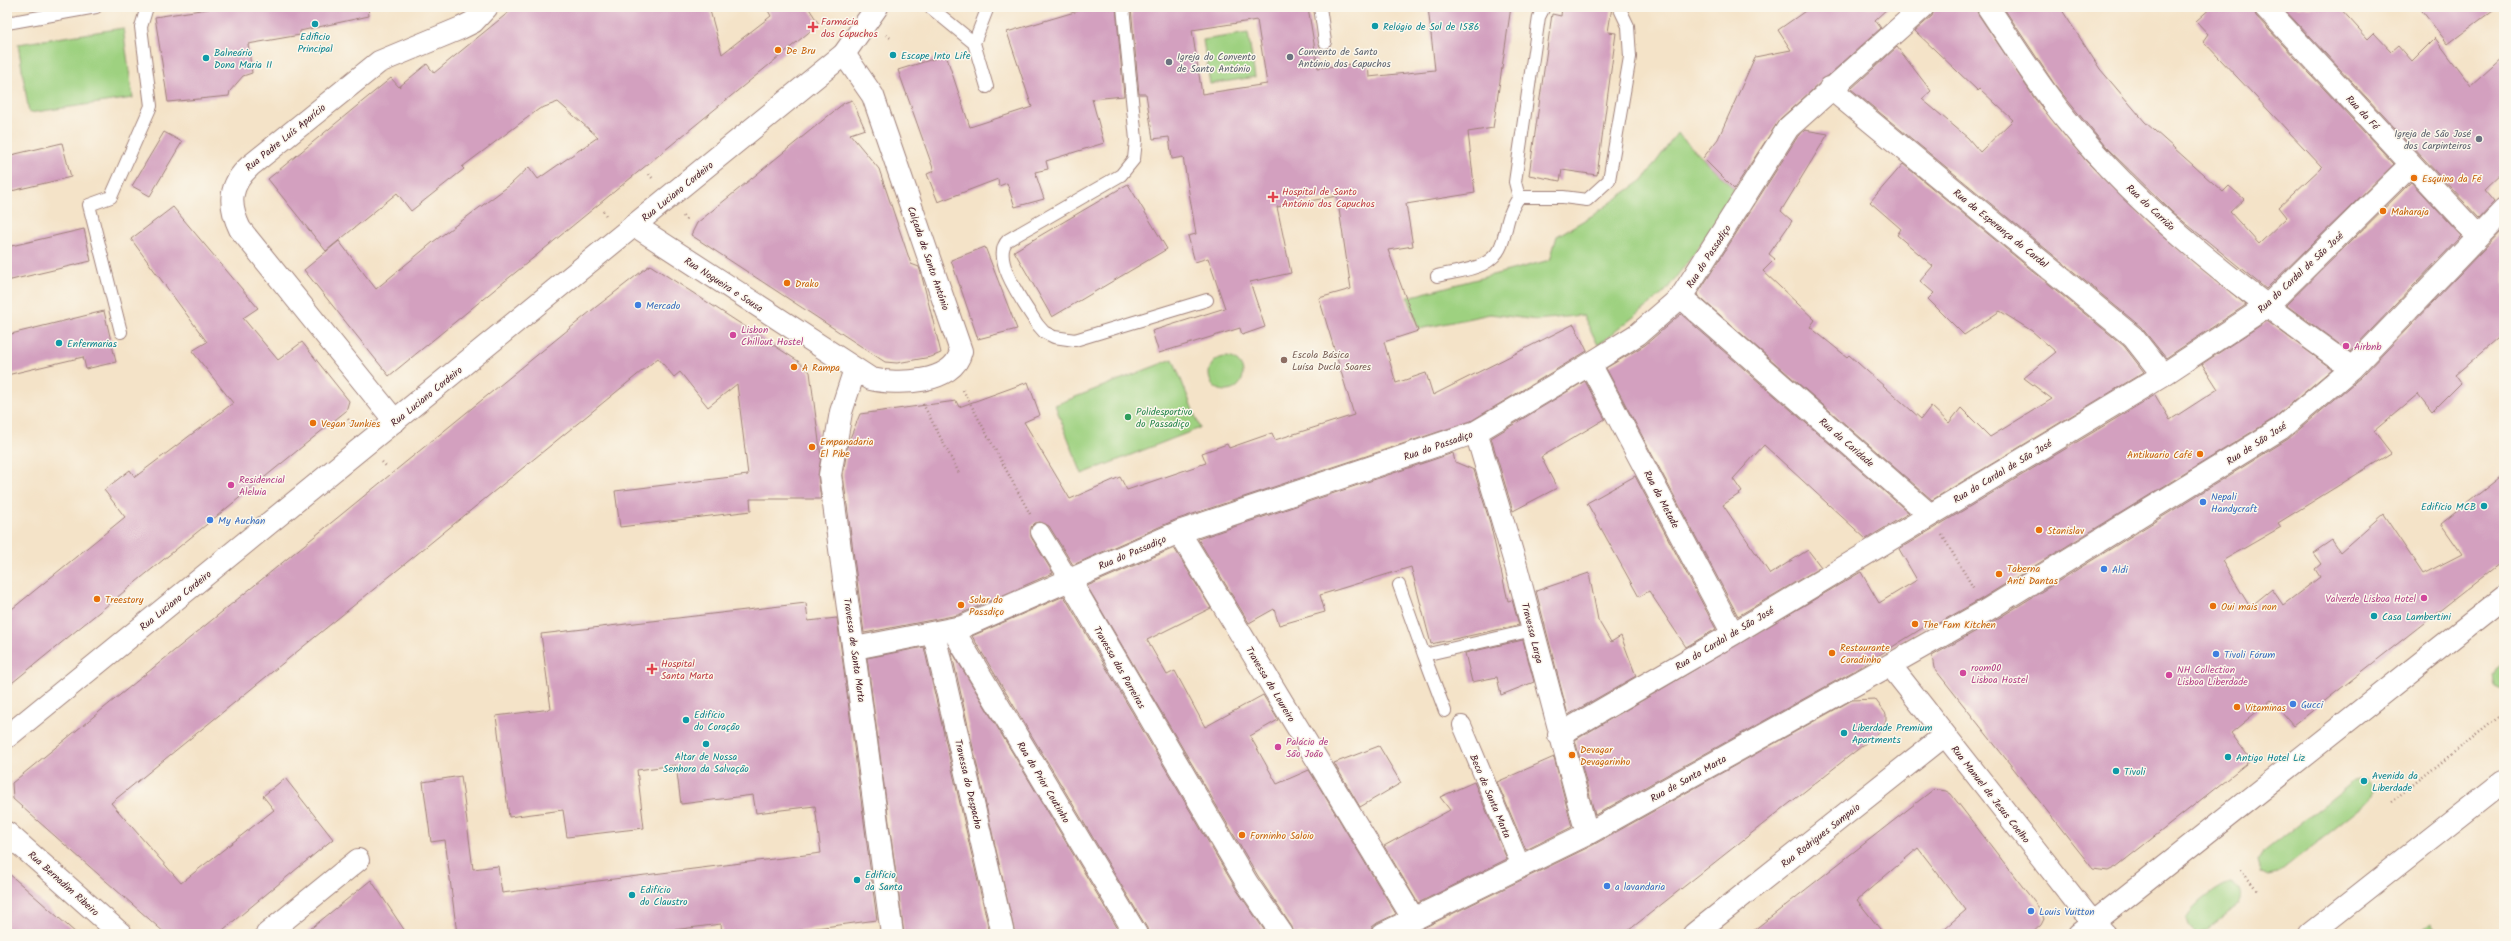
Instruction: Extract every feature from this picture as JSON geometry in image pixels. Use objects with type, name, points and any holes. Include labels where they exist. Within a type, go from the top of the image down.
[{"type":"street","name":"Rua Padre Luís Aparício","points":[[395,421],[240,229],[233,216],[232,194],[241,174],[379,62],[473,22],[487,7]]},
{"type":"street","name":"Rua Luciano Cordeiro","points":[[7,737],[844,54],[877,7]]},
{"type":"street","name":"Rua do Passadiço","points":[[855,648],[944,632],[981,620],[1069,579],[1179,532],[1476,432],[1590,364],[1638,334],[1681,297],[1788,128],[1830,88],[1923,7]]},
{"type":"street","name":"Rua do Carrião","points":[[1988,7],[2047,94],[2085,140],[2160,216],[2266,307],[2352,368]]},
{"type":"street","name":"Rua da Fé","points":[[2265,7],[2478,236]]},
{"type":"street","name":"Calçada de Santo António","points":[[844,54],[873,96],[961,351],[958,361],[946,372],[902,383],[871,379],[855,369]]},
{"type":"street","name":"Rua da Esperança do Cardal","points":[[1830,88],[2133,337],[2163,375]]},
{"type":"street","name":"Rua do Cardal de São José","points":[[1559,735],[1733,634],[1929,514],[2163,375],[2266,307],[2412,164]]},
{"type":"street","name":"Rua de São José","points":[[1987,610],[2280,429],[2352,368],[2504,210]]},
{"type":"street","name":"Rua Nogueira e Sousa","points":[[634,225],[855,369]]},
{"type":"street","name":"Rua da Caridade","points":[[1681,297],[1929,514]]},
{"type":"street","name":"Rua da Metade","points":[[1590,364],[1733,634]]},
{"type":"street","name":"Travessa de Santa Marta","points":[[855,369],[841,412],[830,475],[855,648],[892,934]]},
{"type":"street","name":"Travessa Larga","points":[[1476,432],[1532,630],[1559,735],[1587,834]]},
{"type":"street","name":"Travessa das Parreiras","points":[[1040,532],[1247,882],[1282,934]]},
{"type":"street","name":"Travessa do Loureiro","points":[[1179,532],[1413,918]]},
{"type":"street","points":[[2092,930],[2504,597]]},
{"type":"street","name":"Rua de Santa Marta","points":[[1383,934],[1587,834],[1987,610]]},
{"type":"street","name":"Travessa do Despacho","points":[[944,632],[1003,934]]},
{"type":"street","name":"Rua do Prior Coutinho","points":[[944,632],[1136,934]]},
{"type":"street","name":"Rua Manuel de Jesus Coelho","points":[[1890,665],[1945,735],[2092,930]]},
{"type":"street","name":"Beco de Santa Marta","points":[[1462,725],[1521,866]]},
{"type":"street","name":"Rua Rodrigues Sampaio","points":[[1694,934],[1945,735]]},
{"type":"street","points":[[2310,934],[2504,781]]},
{"type":"street","name":"Rua Bernadim Ribeiro","points":[[7,833],[121,934]]},
{"type":"street","points":[[267,934],[358,860]]},
{"type":"lane","points":[[7,23],[96,7]]},
{"type":"lane","points":[[121,332],[90,205],[111,197],[151,106],[140,27],[147,7]]},
{"type":"lane","points":[[930,7],[974,43],[987,87]]},
{"type":"lane","points":[[974,43],[988,7]]},
{"type":"lane","points":[[1123,7],[1136,140],[1134,159],[1126,171],[1117,177],[1008,240],[1002,250],[1003,262],[1037,324],[1044,332],[1060,339],[1083,338],[1206,300]]},
{"type":"lane","points":[[1320,7],[1325,42]]},
{"type":"lane","points":[[1437,276],[1482,266],[1496,255],[1503,241],[1508,214],[1519,197],[1515,182],[1539,17],[1544,7]]},
{"type":"lane","points":[[1519,197],[1562,197],[1587,200],[1609,180],[1630,57],[1628,26],[1619,7]]},
{"type":"lane","points":[[1399,585],[1445,711]]},
{"type":"lane","points":[[1424,655],[1532,630]]},
{"type":"path","points":[[885,35],[892,40]]},
{"type":"path","points":[[649,174],[654,180]]},
{"type":"path","points":[[603,211],[607,217]]},
{"type":"path","points":[[683,216],[688,222]]},
{"type":"path","points":[[965,395],[1040,532]]},
{"type":"path","points":[[922,401],[959,473]]},
{"type":"path","points":[[348,419],[353,425]]},
{"type":"path","points":[[382,461],[387,467]]},
{"type":"path","points":[[1929,514],[1987,610]]},
{"type":"path","points":[[2391,802],[2504,713]]},
{"type":"path","points":[[7,768],[11,774]]},
{"type":"path","points":[[2242,870],[2257,890]]},
{"type":"green space","points":[[123,28],[133,98],[29,113],[18,44]]},
{"type":"green space","points":[[1248,33],[1255,77],[1210,84],[1203,40]]},
{"type":"green space","points":[[1677,133],[1736,191],[1696,251],[1664,293],[1598,345],[1583,315],[1537,320],[1490,314],[1419,329],[1408,297],[1550,260],[1557,236],[1593,215],[1643,180]]},
{"type":"green space","points":[[1226,357],[1232,358],[1238,362],[1242,368],[1242,380],[1238,386],[1232,390],[1226,391],[1220,390],[1214,386],[1210,380],[1209,374],[1210,368],[1214,362],[1220,358]]},
{"type":"green space","name":"Polidesportivo do Passadiço","points":[[1173,359],[1200,428],[1082,474],[1055,405]]},
{"type":"green space","points":[[2504,663],[2504,690],[2495,686],[2493,676],[2497,668]]},
{"type":"green space","points":[[2363,779],[2370,782],[2373,788],[2373,794],[2369,801],[2278,874],[2268,876],[2260,872],[2257,862],[2262,854],[2354,781]]},
{"type":"green space","points":[[2231,883],[2238,887],[2242,896],[2237,906],[2206,930],[2197,933],[2189,928],[2186,919],[2193,909],[2213,892]]},
{"type":"green space","points":[[2431,923],[2440,934],[2417,934]]},
{"type":"building","name":"Balneário Dona Maria II","points":[[220,7],[368,7],[369,16],[300,31],[300,35],[248,44],[252,73],[243,76],[230,91],[229,96],[168,102],[155,17]]},
{"type":"building","points":[[515,7],[616,7],[617,11],[643,7],[709,7],[722,54],[771,16],[766,7],[808,7],[819,24],[389,376],[304,270],[339,241],[376,289],[433,242],[510,185],[529,167],[538,179],[598,137],[558,102],[539,109],[462,167],[464,169],[411,211],[397,193],[326,251],[268,179],[391,78],[399,87],[427,64],[434,73]]},
{"type":"building","points":[[1078,7],[1116,7],[1124,96],[1092,99],[1104,143],[1046,161],[1048,169],[1035,172],[1044,199],[1015,207],[1007,183],[999,186],[998,179],[938,202],[927,174],[934,171],[898,70],[946,55],[970,127],[1032,107],[1007,32],[1078,11]]},
{"type":"building","points":[[1131,7],[1308,7],[1318,68],[1368,62],[1369,77],[1435,70],[1428,7],[1511,7],[1493,128],[1468,132],[1475,193],[1406,204],[1413,246],[1388,250],[1418,331],[1384,342],[1396,383],[1426,373],[1433,395],[1574,324],[1587,351],[1471,421],[1175,520],[1073,565],[1049,526],[1040,522],[1035,523],[1031,527],[1031,537],[1053,573],[958,615],[864,633],[843,475],[848,443],[860,414],[956,401],[959,407],[1028,382],[1040,415],[1024,422],[1070,499],[1120,477],[1127,490],[1206,463],[1202,453],[1227,444],[1229,448],[1272,433],[1275,440],[1354,415],[1319,298],[1351,289],[1337,196],[1277,207],[1291,273],[1250,282],[1265,327],[1242,335],[1240,328],[1159,353],[1152,331],[1225,308],[1208,258],[1195,262],[1188,236],[1196,234],[1183,157],[1172,159],[1169,137],[1153,139],[1146,94],[1139,94]],"holes":[[[1257,20],[1267,84],[1202,94],[1192,30]]]},
{"type":"building","points":[[1562,7],[1612,7],[1608,32],[1616,33],[1597,175],[1562,170],[1560,181],[1529,175],[1552,14],[1561,16]]},
{"type":"building","points":[[1811,7],[1889,7],[1875,20],[1881,28],[1780,119],[1734,189],[1703,158],[1718,139],[1755,57],[1791,50],[1778,30]]},
{"type":"building","points":[[1935,7],[1976,7],[1978,14],[2035,99],[2087,162],[2156,230],[2246,305],[2166,358],[2141,327],[1851,89],[1897,47],[1931,91],[1922,99],[1968,138],[1980,152],[2013,120],[1980,89],[1978,91],[1915,31],[1932,16]]},
{"type":"building","points":[[2003,7],[2060,7],[2100,69],[2145,122],[2223,192],[2229,186],[2244,199],[2230,212],[2259,244],[2287,217],[2279,207],[2322,167],[2203,41],[2208,34],[2196,21],[2212,7],[2253,7],[2256,16],[2394,164],[2266,289],[2172,212],[2105,146],[2055,85]]},
{"type":"building","points":[[2282,7],[2339,7],[2368,39],[2374,33],[2391,51],[2398,45],[2412,61],[2435,38],[2471,86],[2504,56],[2504,171],[2484,190],[2494,202],[2479,218]]},
{"type":"building","points":[[2419,7],[2497,7],[2448,44]]},
{"type":"building","points":[[852,100],[865,129],[850,134],[879,169],[911,264],[919,267],[921,273],[941,353],[931,357],[897,363],[885,362],[691,235],[697,223],[844,103]]},
{"type":"building","points":[[1805,130],[1828,134],[1781,211],[1792,221],[1769,254],[1775,259],[1763,271],[1815,320],[1810,327],[1847,357],[1849,355],[1921,419],[1931,406],[1949,423],[1961,408],[1990,437],[2052,399],[2024,378],[2056,352],[2032,331],[2000,311],[1964,335],[1928,299],[1934,293],[1920,281],[1933,266],[1897,235],[1901,229],[1870,202],[1903,164],[2124,346],[2144,372],[1932,500],[1697,295],[1798,136]]},
{"type":"building","points":[[164,132],[182,142],[150,196],[132,186]]},
{"type":"building","points":[[62,143],[71,177],[7,192],[7,156]]},
{"type":"building","points":[[2411,182],[2461,236],[2350,352],[2286,305]]},
{"type":"building","points":[[1128,184],[1167,249],[1052,317],[1014,251]]},
{"type":"building","points":[[173,207],[258,308],[243,318],[278,360],[302,342],[349,401],[346,411],[7,687],[7,613],[125,517],[104,490],[130,470],[135,477],[233,403],[192,351],[207,342],[131,239]]},
{"type":"building","points":[[2504,228],[2504,333],[2455,375],[2461,383],[2432,412],[2418,394],[2374,431],[2391,453],[2278,523],[2281,527],[2222,561],[2250,607],[2272,589],[2283,605],[2320,577],[2315,569],[2321,564],[2313,553],[2332,540],[2340,552],[2383,514],[2423,574],[2462,554],[2441,524],[2504,474],[2504,560],[2293,726],[2271,700],[2231,733],[2251,760],[2116,867],[2108,871],[2093,869],[1934,668],[1932,656],[1994,621],[2288,439],[2361,377]]},
{"type":"building","points":[[84,229],[91,261],[7,281],[7,247]]},
{"type":"building","points":[[985,247],[1017,329],[978,339],[951,260]]},
{"type":"building","points":[[650,265],[798,361],[810,372],[821,457],[818,476],[821,499],[750,499],[751,511],[620,527],[615,491],[748,475],[737,384],[708,407],[680,372],[674,377],[658,358],[111,803],[181,883],[274,810],[263,796],[285,778],[333,839],[218,934],[166,934],[13,799],[12,783],[596,307]]},
{"type":"building","name":"Enfermarias","points":[[104,311],[116,362],[86,369],[83,357],[7,375],[7,335]]},
{"type":"building","points":[[1681,314],[1909,513],[1866,539],[1764,445],[1733,479],[1742,492],[1723,505],[1770,574],[1808,550],[1821,567],[1738,616],[1606,368],[1645,345]]},
{"type":"building","points":[[2267,321],[2332,369],[2273,419],[1981,599],[1930,628],[1929,624],[1852,672],[1595,815],[1575,740],[1861,572],[1879,603],[1917,580],[1899,549],[2155,395],[2170,420],[2218,389],[2202,364]]},
{"type":"building","points":[[1585,381],[1605,419],[1541,457],[1557,488],[1513,511],[1491,438]]},
{"type":"building","points":[[1453,453],[1455,462],[1474,470],[1490,523],[1508,601],[1512,600],[1519,625],[1431,644],[1411,567],[1320,595],[1325,612],[1279,625],[1274,609],[1249,623],[1198,539]]},
{"type":"building","points":[[1635,476],[1716,629],[1686,647],[1649,591],[1639,597],[1587,503]]},
{"type":"building","points":[[1174,548],[1211,608],[1147,640],[1167,675],[1175,671],[1205,727],[1263,695],[1278,720],[1250,736],[1277,784],[1309,770],[1396,914],[1372,927],[1371,934],[1294,934],[1292,927],[1258,876],[1087,586]]},
{"type":"building","points":[[1589,573],[1598,620],[1611,642],[1621,636],[1636,676],[1568,715],[1536,591]]},
{"type":"building","points":[[1064,596],[1236,889],[1267,934],[1148,934],[1147,928],[972,636]]},
{"type":"building","points":[[806,603],[808,621],[837,618],[877,920],[771,934],[722,934],[721,924],[641,934],[540,934],[540,931],[513,934],[457,934],[445,840],[431,842],[423,782],[461,776],[473,869],[498,866],[502,893],[821,853],[815,806],[756,813],[753,795],[681,804],[676,765],[637,770],[644,828],[567,837],[563,810],[509,817],[496,716],[551,709],[541,634]]},
{"type":"building","points":[[1523,640],[1534,682],[1501,695],[1497,677],[1472,682],[1465,653]]},
{"type":"building","points":[[924,647],[990,934],[904,934],[867,658]]},
{"type":"building","points":[[951,650],[1121,934],[1015,934]]},
{"type":"building","points":[[1875,699],[1886,714],[1886,720],[1881,731],[1624,934],[1411,934],[1593,845],[1852,700]]},
{"type":"building","points":[[1379,746],[1401,783],[1360,807],[1334,763]]},
{"type":"building","points":[[1554,757],[1572,827],[1526,850],[1497,782]]},
{"type":"building","points":[[1474,782],[1507,859],[1418,903],[1384,846],[1450,810],[1440,797]]},
{"type":"building","points":[[1934,789],[1946,791],[1951,794],[2039,908],[2044,919],[2041,925],[2031,934],[1938,934],[1966,910],[1918,848],[1857,900],[1884,934],[1749,934]]},
{"type":"building","points":[[7,872],[40,901],[77,934],[7,934]]},
{"type":"building","points":[[371,880],[407,934],[304,934]]},
{"type":"place","name":"Edíficio Principal","points":[[315,24]]},
{"type":"place","name":"Relógio de Sol de 1586","points":[[1375,26]]},
{"type":"place","name":"Farmácia dos Capuchos","points":[[813,27]]},
{"type":"place","name":"De Bru","points":[[778,50]]},
{"type":"place","name":"Escape Into Life","points":[[893,55]]},
{"type":"place","name":"Convento de Santo António dos Capuchos","points":[[1290,57]]},
{"type":"place","name":"Balneário Dona Maria II","points":[[206,58]]},
{"type":"place","name":"Igreja do Convento de Santo António","points":[[1169,62]]},
{"type":"place","name":"Igreja de São José dos Carpinteiros","points":[[2479,139]]},
{"type":"place","name":"Esquina da Fé","points":[[2414,178]]},
{"type":"place","name":"Hospital de Santo António dos Capuchos","points":[[1273,197]]},
{"type":"place","name":"Maharaja","points":[[2383,211]]},
{"type":"place","name":"Drako","points":[[787,283]]},
{"type":"place","name":"Mercado","points":[[638,305]]},
{"type":"place","name":"Lisbon Chillout Hostel","points":[[733,335]]},
{"type":"place","name":"Enfermarias","points":[[59,343]]},
{"type":"place","name":"Airbnb","points":[[2346,346]]},
{"type":"place","name":"Escola Básica Luísa Ducla Soares","points":[[1284,360]]},
{"type":"place","name":"A Rampa","points":[[794,367]]},
{"type":"place","name":"Polidesportivo do Passadiço","points":[[1128,417]]},
{"type":"place","name":"Vegan Junkies","points":[[313,423]]},
{"type":"place","name":"Empanadaria El Pibe","points":[[812,447]]},
{"type":"place","name":"Antikuario Café","points":[[2200,454]]},
{"type":"place","name":"Residencial Aleluia","points":[[231,485]]},
{"type":"place","name":"Nepali Handycraft","points":[[2203,502]]},
{"type":"place","name":"Edifício MCB","points":[[2484,506]]},
{"type":"place","name":"My Auchan","points":[[210,520]]},
{"type":"place","name":"Stanislav","points":[[2039,530]]},
{"type":"place","name":"Aldi","points":[[2104,569]]},
{"type":"place","name":"Taberna Anti Dantas","points":[[1999,574]]},
{"type":"place","name":"Valverde Lisboa Hotel","points":[[2424,598]]},
{"type":"place","name":"Treestory","points":[[97,599]]},
{"type":"place","name":"Solar do Passdiço","points":[[961,605]]},
{"type":"place","name":"Oui mais non","points":[[2213,606]]},
{"type":"place","name":"Casa Lambertini","points":[[2374,616]]},
{"type":"place","name":"The Fam Kitchen","points":[[1915,624]]},
{"type":"place","name":"Restaurante Coradinho","points":[[1832,653]]},
{"type":"place","name":"Tivoli Fórum","points":[[2216,654]]},
{"type":"place","name":"Hospital Santa Marta","points":[[652,669]]},
{"type":"place","name":"room00 Lisboa Hostel","points":[[1963,673]]},
{"type":"place","name":"NH Collection Lisboa Liberdade","points":[[2169,675]]},
{"type":"place","name":"Gucci","points":[[2293,704]]},
{"type":"place","name":"Vitaminas","points":[[2237,707]]},
{"type":"place","name":"Edifício do Coração","points":[[686,720]]},
{"type":"place","name":"Liberdade Premium Apartments","points":[[1844,733]]},
{"type":"place","name":"Altar de Nossa Senhora da Salvação","points":[[706,744]]},
{"type":"place","name":"Palácio de São João","points":[[1278,747]]},
{"type":"place","name":"Devagar Devagarinho","points":[[1572,755]]},
{"type":"place","name":"Antigo Hotel Liz","points":[[2228,757]]},
{"type":"place","name":"Tivoli","points":[[2116,771]]},
{"type":"place","name":"Avenida da Liberdade","points":[[2364,781]]},
{"type":"place","name":"Forninho Saloio","points":[[1242,835]]},
{"type":"place","name":"Edifício da Santa","points":[[857,880]]},
{"type":"place","name":"a lavandaria","points":[[1607,886]]},
{"type":"place","name":"Edifício do Claustro","points":[[632,895]]},
{"type":"place","name":"Louis Vuitton","points":[[2031,911]]}]
